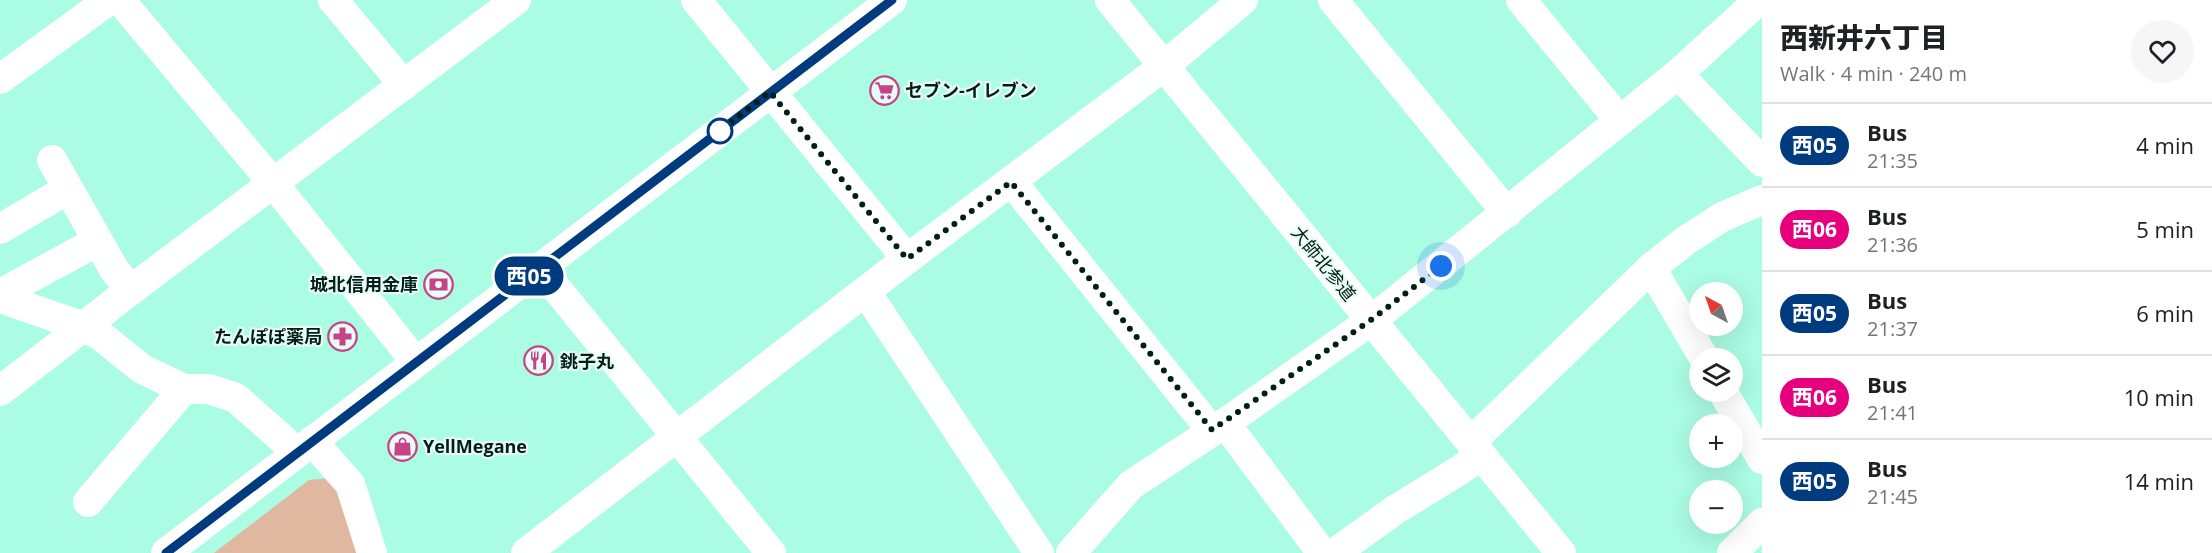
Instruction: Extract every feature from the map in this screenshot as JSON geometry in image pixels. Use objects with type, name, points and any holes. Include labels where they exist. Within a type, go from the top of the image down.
[{"type":"street","points":[[0,79],[110,0]]},
{"type":"street","points":[[120,0],[273,183],[415,361]]},
{"type":"street","points":[[333,0],[404,85]]},
{"type":"street","points":[[0,391],[516,0]]},
{"type":"street","points":[[696,0],[907,259]]},
{"type":"street","points":[[166,553],[415,361],[892,0]]},
{"type":"street","name":"大師北参道","points":[[1110,0],[1561,553]]},
{"type":"street","points":[[526,553],[907,259],[1164,66],[1243,0]]},
{"type":"street","points":[[1333,0],[1507,213]]},
{"type":"street","points":[[1521,0],[1620,121]]},
{"type":"street","points":[[1071,553],[1131,485],[1219,427],[1371,320],[1678,74],[1759,0]]},
{"type":"street","points":[[1678,74],[1762,162]]},
{"type":"street","points":[[52,160],[115,271],[131,290]]},
{"type":"street","points":[[1011,182],[1219,427],[1322,553]]},
{"type":"street","points":[[0,229],[68,189]]},
{"type":"street","points":[[1335,553],[1395,510],[1460,470],[1476,448],[1651,268],[1685,241],[1722,217],[1762,200]]},
{"type":"street","points":[[0,296],[98,241]]},
{"type":"street","points":[[540,268],[771,553]]},
{"type":"street","points":[[1651,268],[1698,348]]},
{"type":"street","points":[[866,292],[1039,553]]},
{"type":"street","points":[[0,296],[84,327],[100,336],[142,369],[184,389],[209,389],[236,398],[305,446],[350,484],[372,553]]},
{"type":"street","points":[[88,502],[184,389]]},
{"type":"street","points":[[1729,402],[1762,459]]},
{"type":"street","points":[[1732,553],[1762,523]]},
{"type":"shaded area","points":[[331,478],[365,553],[214,553],[309,480]]},
{"type":"bus line","name":"西05","points":[[166,553],[415,361],[892,0]]},
{"type":"place","name":"セブン-イレブン","points":[[884,90]]},
{"type":"place","name":"城北信用金庫","points":[[439,284]]},
{"type":"place","name":"たんぽぽ薬局","points":[[343,336]]},
{"type":"place","name":"銚子丸","points":[[539,361]]},
{"type":"place","name":"YellMegane","points":[[402,446]]},
{"type":"route","points":[[720,131],[717,133],[770,92],[907,259],[1011,182],[1212,430],[1371,320],[1441,266]]}]
